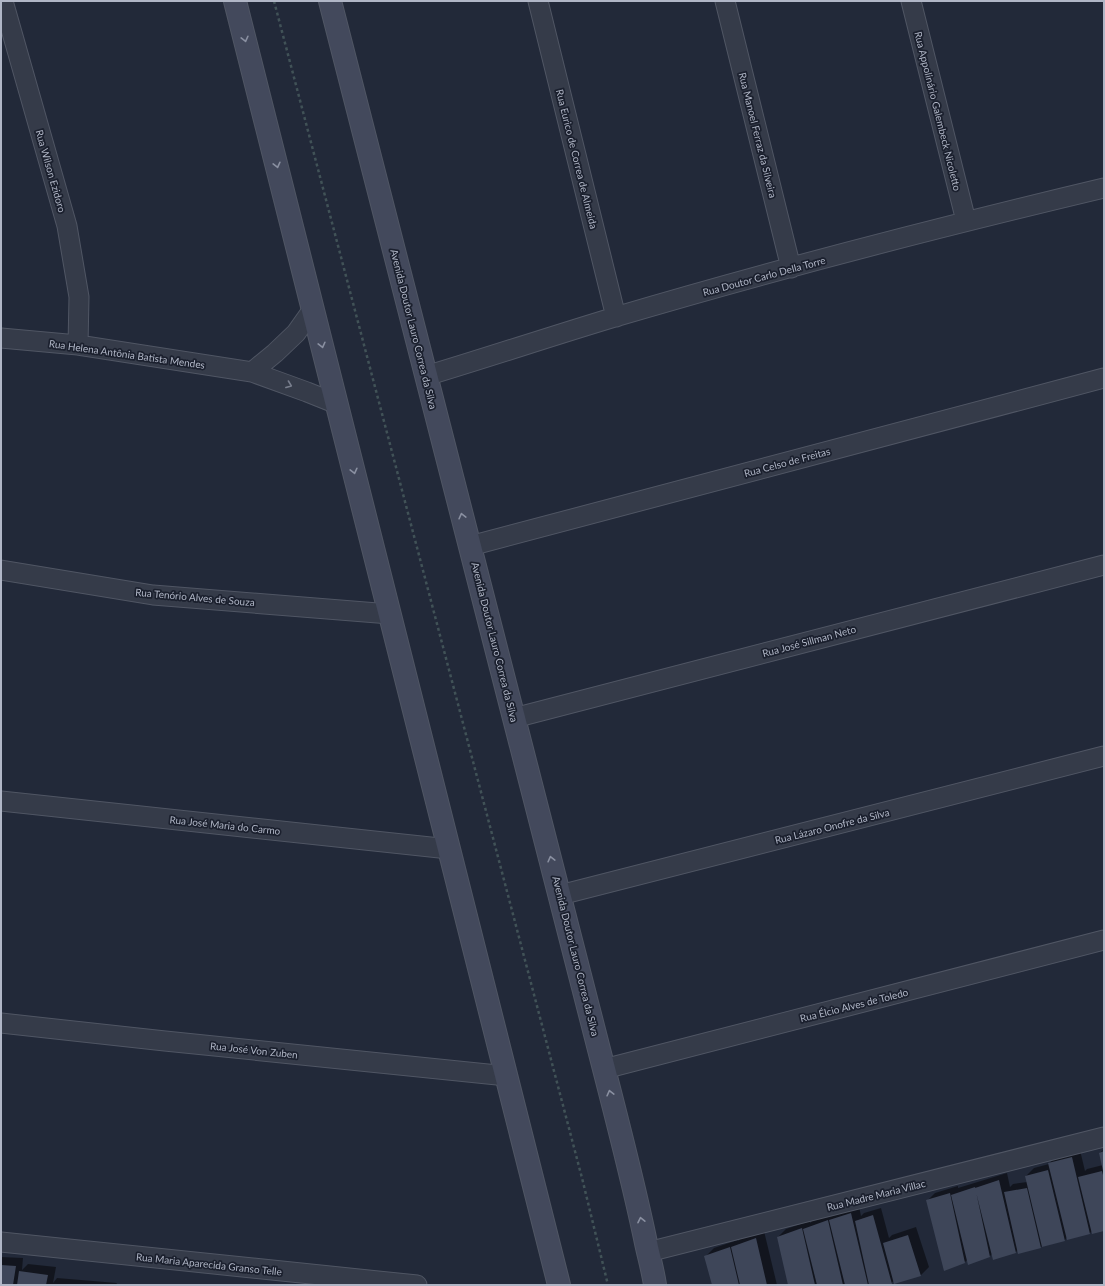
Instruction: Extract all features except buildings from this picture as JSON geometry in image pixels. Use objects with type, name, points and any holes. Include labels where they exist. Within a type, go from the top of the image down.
[{"type":"main road","points":[[235,1],[559,1285]]},
{"type":"main road","name":"Avenida Doutor Lauro Correa da Silva","points":[[330,1],[604,1069],[639,1209],[655,1285]]},
{"type":"street","name":"Rua Wilson Ezidoro","points":[[3,1],[67,226],[79,297],[78,345]]},
{"type":"street","name":"Rua Eurico de Correa de Almeida","points":[[538,1],[616,317]]},
{"type":"street","name":"Rua Manoel Ferraz da Silveira","points":[[725,1],[791,268]]},
{"type":"street","name":"Rua Appolinário Galembeck Nicoletto","points":[[911,1],[966,221]]},
{"type":"street","name":"Rua Doutor Carlo Della Torre","points":[[426,376],[616,317],[791,268],[966,221],[1104,188]]},
{"type":"street","points":[[252,372],[296,333],[313,309]]},
{"type":"street","name":"Rua Helena Antônia Batista Mendes","points":[[1,338],[78,345],[252,372],[301,389],[337,404]]},
{"type":"street","name":"Rua Celso de Freitas","points":[[470,546],[1104,378]]},
{"type":"street","name":"Rua José Sillman Neto","points":[[514,718],[1104,564]]},
{"type":"street","name":"Rua Tenório Alves de Souza","points":[[1,570],[153,595],[390,614]]},
{"type":"street","name":"Rua Lázaro Onofre da Silva","points":[[560,896],[1104,756]]},
{"type":"street","name":"Rua José Maria do Carmo","points":[[1,801],[449,849]]},
{"type":"street","name":"Rua Élcio Alves de Toledo","points":[[604,1069],[1104,940]]},
{"type":"street","name":"Rua José Von Zuben","points":[[1,1023],[507,1076]]},
{"type":"street","name":"Rua Madre Maria Villac","points":[[648,1252],[1104,1137]]},
{"type":"street","name":"Rua Maria Aparecida Granso Telle","points":[[1,1242],[417,1285]]},
{"type":"path","points":[[274,1],[580,1170],[608,1285]]}]
